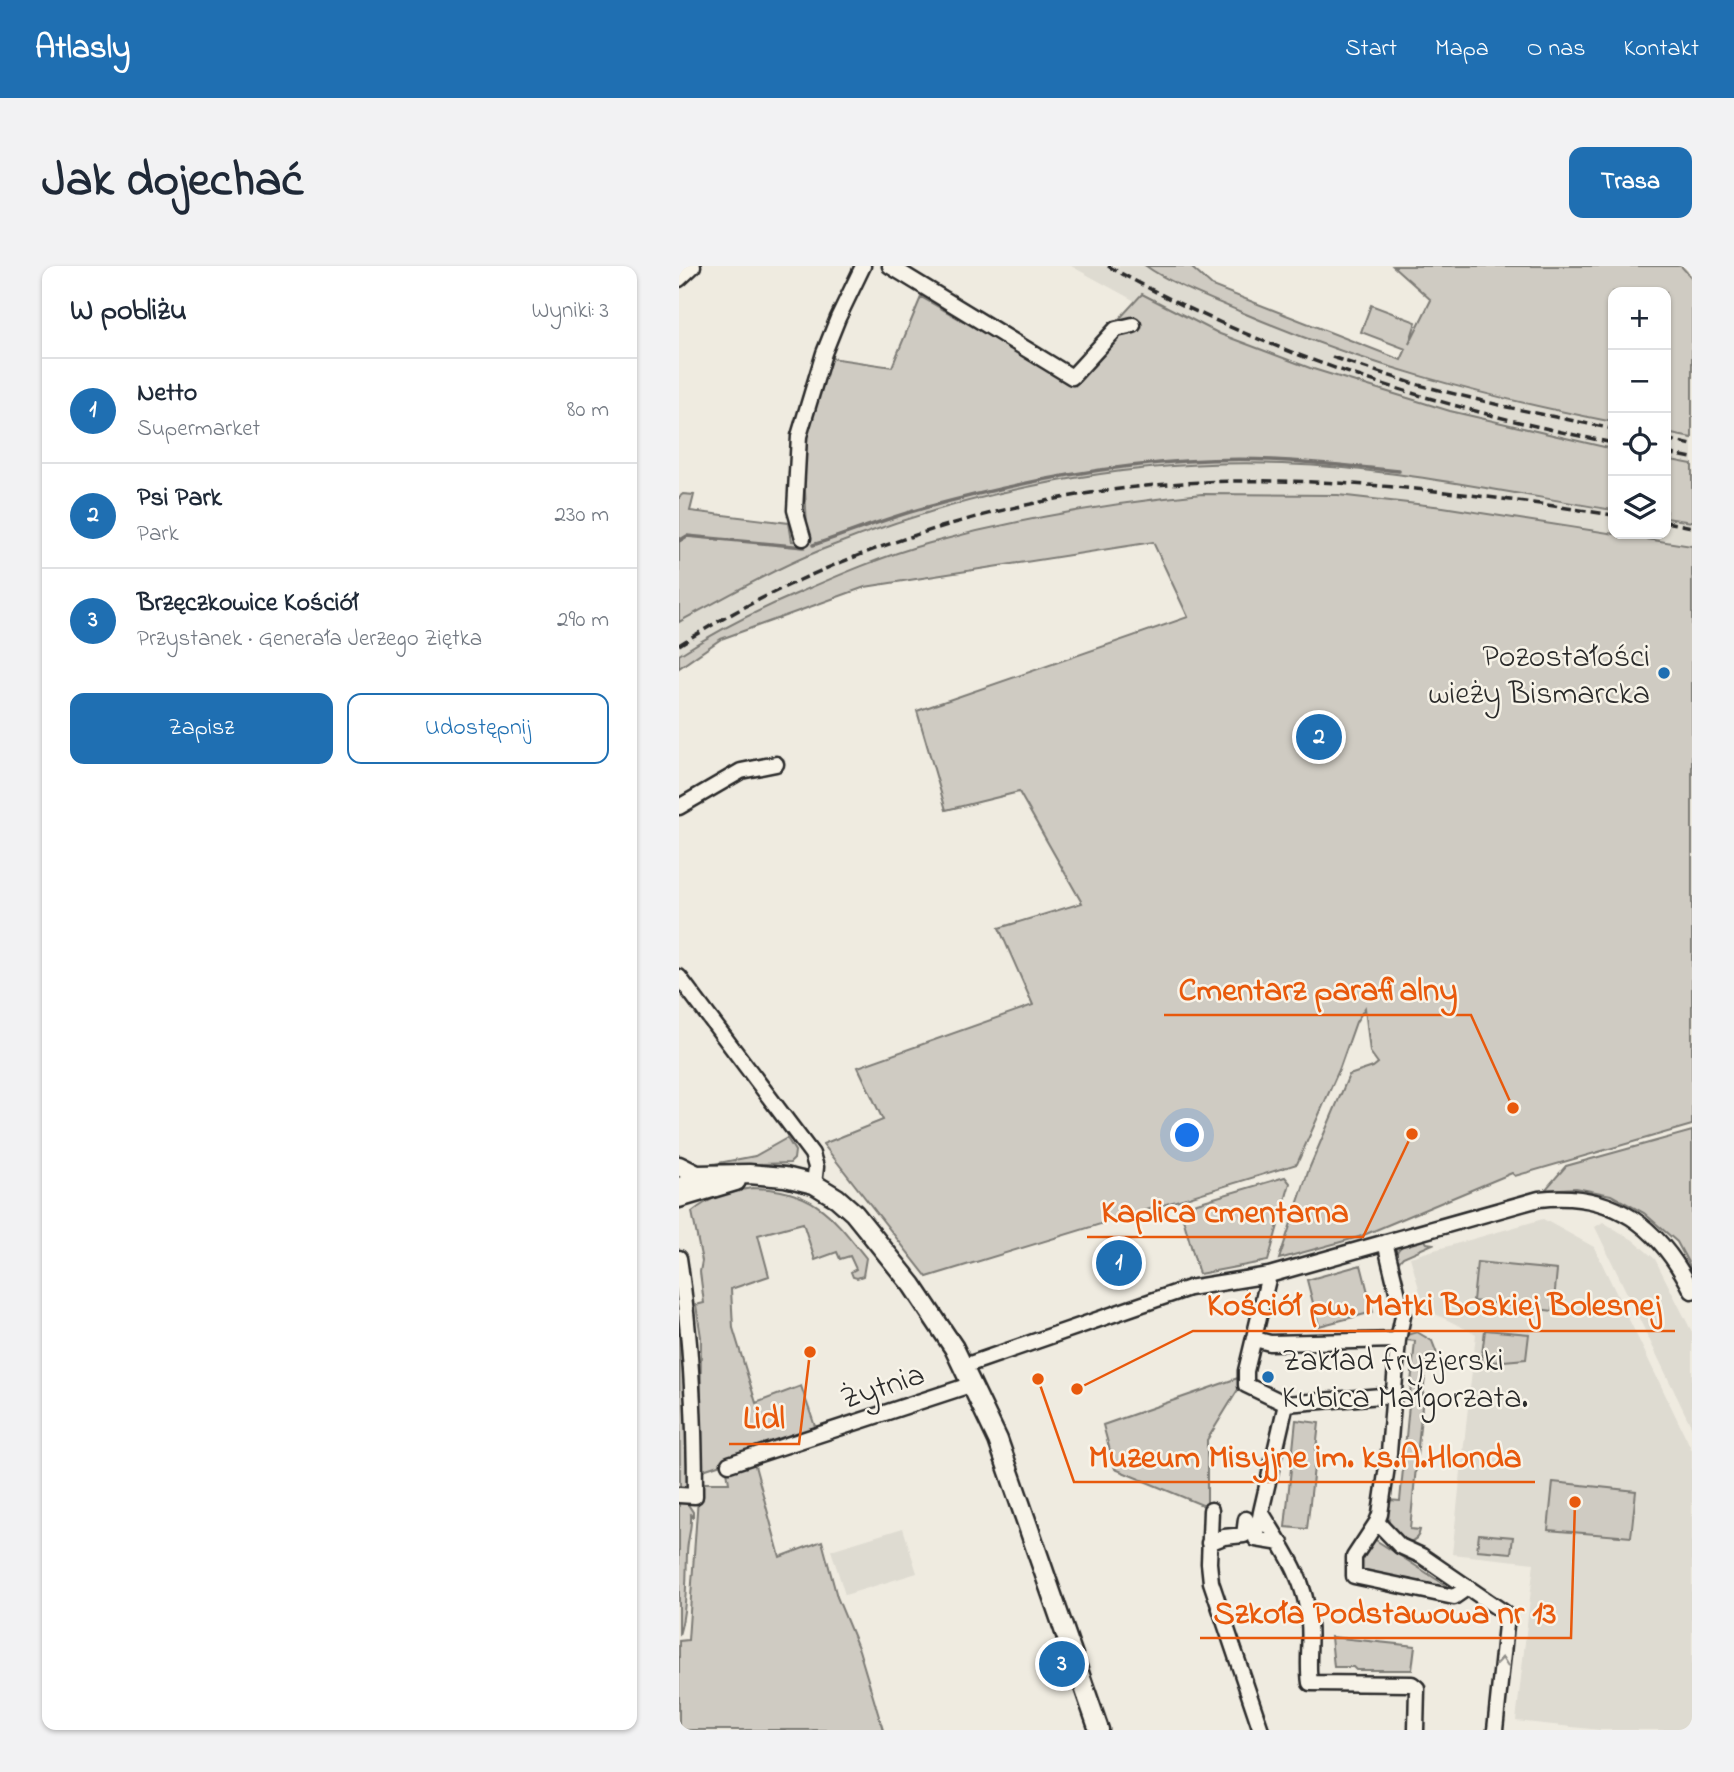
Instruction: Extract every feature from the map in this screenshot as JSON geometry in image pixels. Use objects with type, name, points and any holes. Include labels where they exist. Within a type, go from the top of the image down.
[{"type":"main road","points":[[679,1166],[697,1175],[749,1174],[785,1177],[814,1184],[837,1198],[865,1225],[919,1295],[964,1366],[997,1440],[1099,1730]]},
{"type":"main road","points":[[679,1198],[749,1174]]},
{"type":"street","points":[[679,279],[693,266]]},
{"type":"street","points":[[803,538],[795,510],[799,436],[824,353],[863,266]]},
{"type":"street","points":[[890,266],[1072,377],[1115,329],[1133,325]]},
{"type":"street","points":[[679,807],[741,771],[776,764]]},
{"type":"street","points":[[679,976],[812,1154],[816,1167],[814,1184]]},
{"type":"street","points":[[679,1185],[689,1182],[697,1175]]},
{"type":"street","points":[[964,1366],[1189,1288],[1269,1275],[1539,1199],[1557,1197],[1583,1198],[1609,1205],[1647,1227],[1675,1258],[1692,1291]]},
{"type":"street","points":[[1385,1242],[1403,1316],[1398,1340],[1389,1453],[1380,1514],[1354,1557],[1355,1576],[1454,1597],[1467,1588]]},
{"type":"street","points":[[679,1258],[693,1405],[695,1496],[679,1495]]},
{"type":"street","points":[[1269,1275],[1246,1371],[1246,1385],[1286,1404],[1393,1395]]},
{"type":"street","points":[[1255,1339],[1270,1343],[1398,1340]]},
{"type":"street","name":"Żytnia","points":[[729,1464],[973,1384]]},
{"type":"street","points":[[1286,1404],[1261,1512],[1296,1568],[1306,1596],[1310,1683],[1412,1684],[1417,1688],[1418,1696],[1416,1730]]},
{"type":"street","points":[[1211,1510],[1211,1582],[1261,1730]]},
{"type":"street","points":[[1209,1543],[1224,1537],[1244,1535],[1246,1519]]},
{"type":"street","points":[[1377,1522],[1400,1546],[1422,1556],[1505,1613],[1495,1730]]},
{"type":"shaded area","points":[[1071,266],[1146,266],[1222,304],[1340,352],[1473,390],[1608,421],[1608,448],[1450,411],[1310,368],[1220,334],[1142,294],[1135,301]]},
{"type":"shaded area","points":[[1146,266],[1194,266],[1192,268],[1212,286],[1401,360],[1406,349],[1361,332],[1371,305],[1416,322],[1409,344],[1431,300],[1393,266],[1681,266],[1692,278],[1692,438],[1671,434],[1671,287],[1608,287],[1608,421],[1471,390],[1332,348],[1241,312]]},
{"type":"shaded area","points":[[1142,294],[1220,334],[1310,368],[1450,411],[1608,448],[1608,509],[1449,482],[1324,466],[1223,464],[1106,473],[990,496],[876,529],[785,566],[679,622],[679,497],[683,494],[694,495],[690,511],[789,523],[792,541],[808,543],[804,474],[809,419],[826,359],[892,367],[921,297],[1075,385],[1074,368]]},
{"type":"shaded area","points":[[1671,434],[1692,438],[1692,464],[1671,460]]},
{"type":"shaded area","points":[[1671,460],[1692,464],[1692,522],[1671,519]]},
{"type":"shaded area","points":[[1203,464],[1282,464],[1365,471],[1444,481],[1608,509],[1608,533],[1443,507],[1338,495],[1202,494],[1140,500],[1077,510],[745,618],[679,655],[679,622],[741,588],[820,551],[921,514],[1025,487],[1113,472]]},
{"type":"shaded area","points":[[1202,494],[1338,495],[1443,507],[1608,533],[1608,539],[1647,539],[1692,546],[1692,1125],[1515,1176],[1512,1173],[1359,1237],[1279,1259],[1309,1169],[1349,1075],[1378,1063],[1370,1052],[1365,1008],[1356,1022],[1339,1070],[1297,1164],[927,1277],[823,1144],[883,1120],[858,1067],[1033,1005],[999,928],[1082,903],[1019,792],[946,810],[917,711],[1188,617],[1153,542],[865,587],[721,639],[679,668],[679,655],[766,607],[879,559],[997,526],[1133,502]]},
{"type":"shaded area","points":[[1671,519],[1692,523],[1692,546],[1646,539],[1671,539]]},
{"type":"shaded area","points":[[1692,1131],[1692,1270],[1677,1242],[1644,1213],[1611,1195],[1576,1188],[1545,1190],[1566,1166]]},
{"type":"shaded area","points":[[787,1138],[795,1151],[794,1159],[790,1163],[703,1166],[755,1156]]},
{"type":"shaded area","points":[[1285,1177],[1290,1183],[1268,1261],[1199,1274],[1180,1208]]},
{"type":"shaded area","points":[[752,1188],[791,1193],[819,1207],[866,1258],[863,1276],[853,1277],[851,1272],[856,1269],[850,1256],[840,1259],[837,1252],[815,1260],[803,1223],[758,1235],[769,1276],[731,1289],[733,1328],[756,1403],[801,1386],[817,1432],[700,1471],[701,1337],[696,1305],[704,1303],[700,1272],[702,1261],[692,1212],[720,1196]]},
{"type":"shaded area","points":[[1543,1219],[1594,1247],[1692,1450],[1692,1730],[1600,1730],[1516,1721],[1534,1563],[1452,1554],[1476,1334],[1425,1309],[1410,1257]]},
{"type":"shaded area","points":[[1603,1222],[1633,1240],[1655,1259],[1692,1332],[1692,1428],[1595,1227]]},
{"type":"shaded area","points":[[1423,1238],[1427,1243],[1433,1244],[1403,1257],[1397,1264],[1399,1249],[1407,1243]]},
{"type":"shaded area","points":[[1477,1262],[1557,1270],[1553,1311],[1473,1301]]},
{"type":"shaded area","points":[[1361,1265],[1373,1312],[1319,1326],[1307,1280]]},
{"type":"shaded area","points":[[679,1301],[687,1463],[687,1486],[680,1488]]},
{"type":"shaded area","points":[[1485,1330],[1529,1334],[1526,1359],[1481,1363]]},
{"type":"shaded area","points":[[1417,1332],[1432,1341],[1437,1354],[1427,1355],[1410,1529],[1420,1530],[1413,1541],[1408,1542],[1392,1531],[1388,1507],[1389,1500],[1400,1501],[1415,1341],[1405,1340],[1410,1334]]},
{"type":"shaded area","points":[[1238,1378],[1242,1383],[1207,1440],[1207,1507],[1115,1469],[1103,1425]]},
{"type":"shaded area","points":[[1296,1420],[1319,1423],[1307,1529],[1285,1527]]},
{"type":"shaded area","points":[[754,1462],[780,1557],[822,1541],[837,1597],[859,1650],[883,1730],[679,1730],[679,1641],[688,1640],[699,1483],[729,1483],[727,1471]]},
{"type":"shaded area","points":[[1553,1482],[1636,1491],[1631,1537],[1548,1530]]},
{"type":"shaded area","points":[[679,1502],[687,1503],[693,1517],[691,1515],[685,1605],[679,1635]]},
{"type":"shaded area","points":[[903,1528],[917,1573],[845,1595],[831,1550]]},
{"type":"shaded area","points":[[1479,1534],[1513,1537],[1511,1553],[1477,1550]]},
{"type":"shaded area","points":[[1371,1537],[1450,1588],[1447,1592],[1366,1574],[1360,1570],[1360,1559]]},
{"type":"shaded area","points":[[1331,1637],[1415,1646],[1412,1670],[1356,1670],[1353,1667],[1334,1667]]},
{"type":"waterway","points":[[813,545],[924,508],[1009,487],[1096,470],[1228,459],[1320,463],[1399,471]]},
{"type":"waterway","points":[[679,541],[687,536],[804,547]]},
{"type":"railway","points":[[1108,266],[1168,298],[1290,352],[1417,395],[1608,442]]},
{"type":"railway","points":[[1332,357],[1415,384],[1608,428]]},
{"type":"railway","points":[[1671,440],[1692,445]]},
{"type":"railway","points":[[1671,454],[1692,458]]},
{"type":"railway","points":[[679,645],[800,580],[864,553],[999,511],[1135,487],[1254,481],[1358,484],[1512,500],[1608,514]]},
{"type":"railway","points":[[1671,523],[1692,527]]},
{"type":"place","name":"Pozostałości wieży Bismarcka","points":[[1664,673]]},
{"type":"place","name":"Psi Park","points":[[1319,737]]},
{"type":"place","name":"Cmentarz parafialny","points":[[1513,1108]]},
{"type":"place","name":"Kaplica cmentarna","points":[[1412,1134]]},
{"type":"place","name":"Netto","points":[[1119,1263]]},
{"type":"place","name":"Lidl","points":[[810,1352]]},
{"type":"place","name":"Zakład fryzjerski Kubica Małgorzata.","points":[[1268,1377]]},
{"type":"place","name":"Muzeum Misyjne im. ks.A.Hlonda","points":[[1038,1379]]},
{"type":"place","name":"Kościół pw. Matki Boskiej Bolesnej","points":[[1077,1389]]},
{"type":"place","name":"Szkoła Podstawowa nr 13","points":[[1575,1502]]},
{"type":"place","name":"Brzęczkowice Kościół","points":[[1062,1664]]}]
